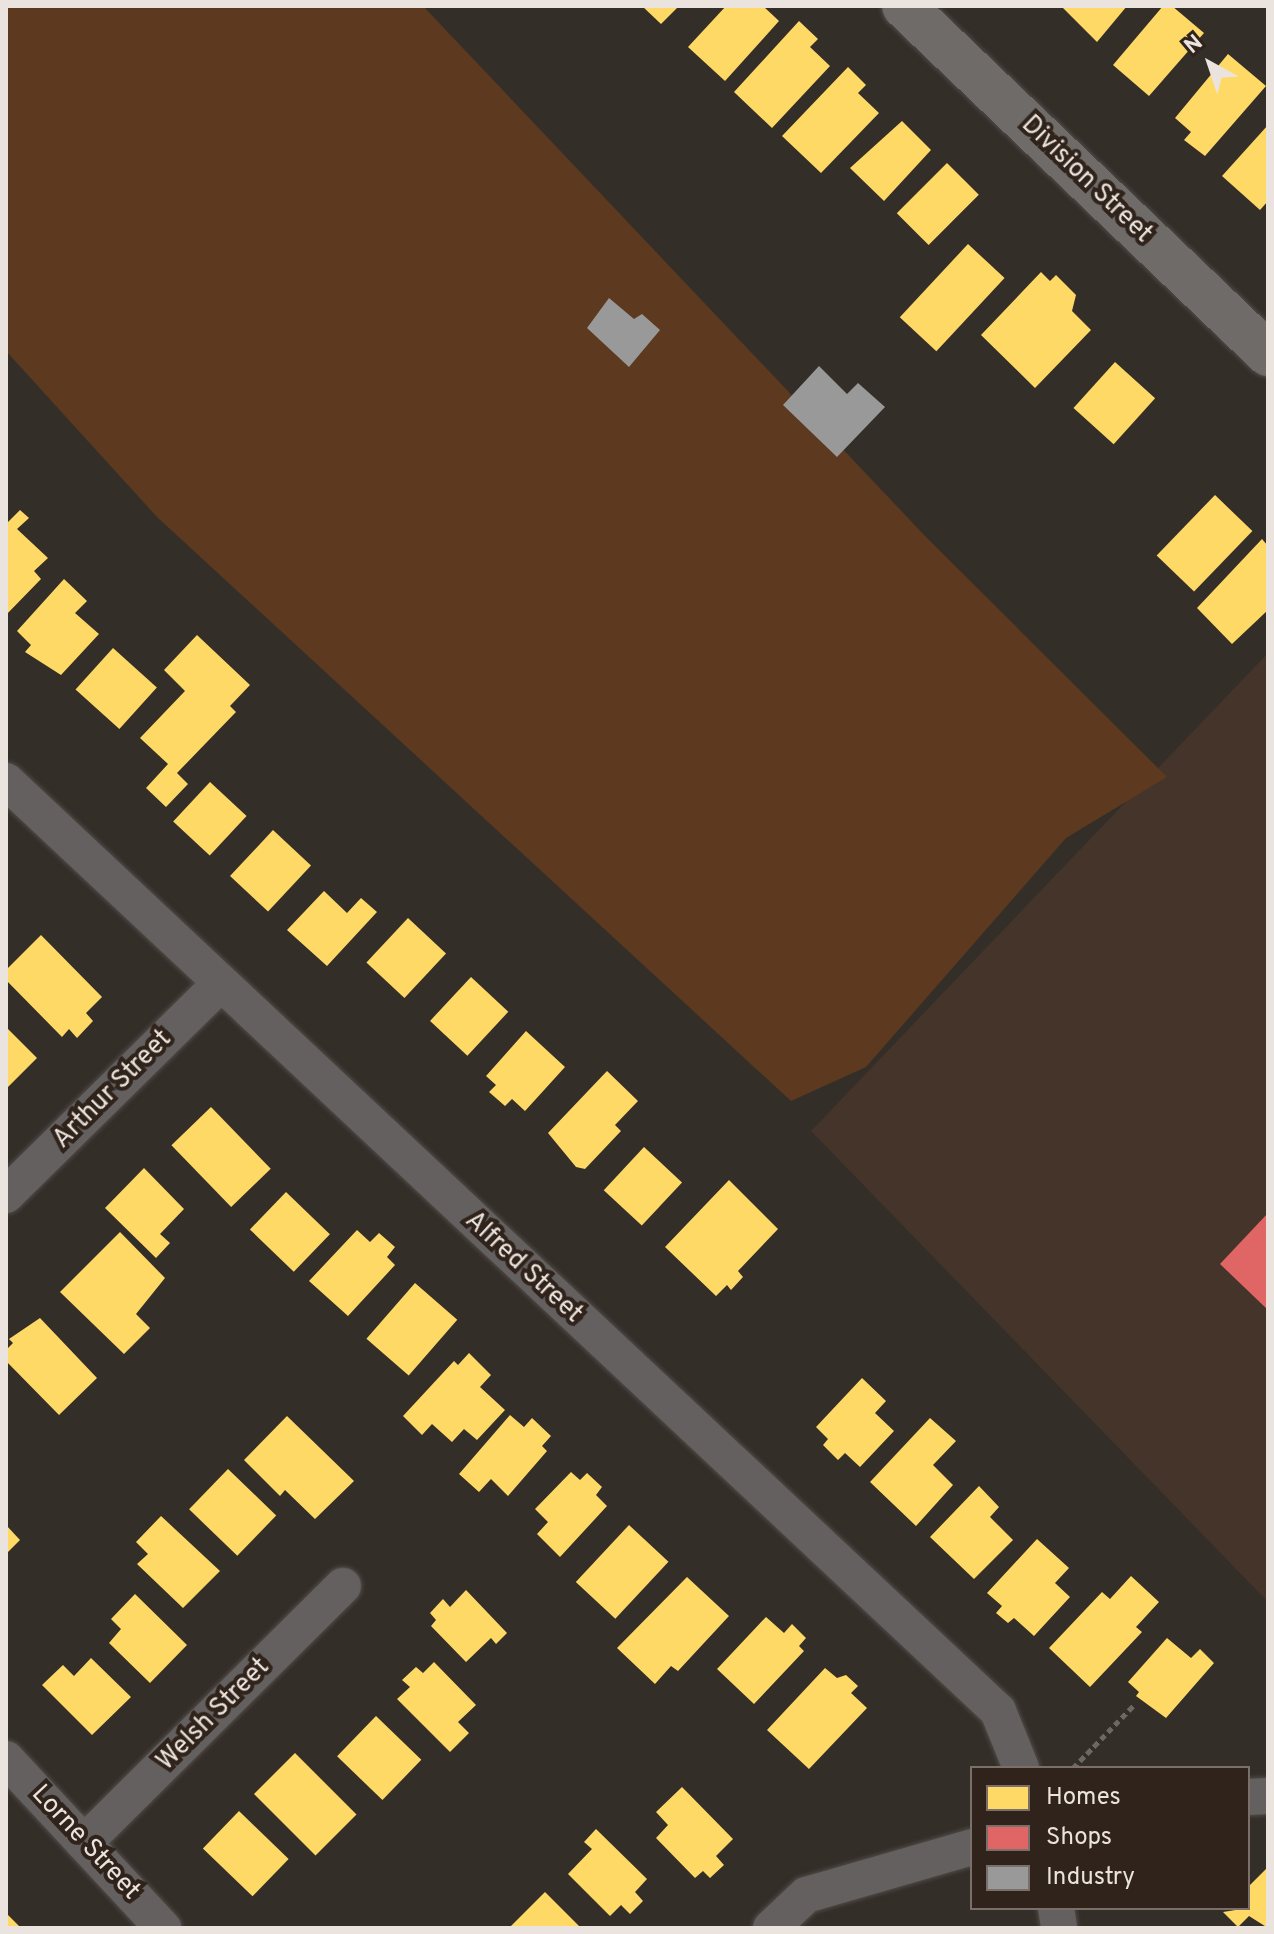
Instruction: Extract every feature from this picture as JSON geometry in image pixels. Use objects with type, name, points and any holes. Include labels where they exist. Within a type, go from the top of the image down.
[{"type":"main road","name":"Division Street","points":[[904,6],[1268,354]]},
{"type":"street","name":"Alfred Street","points":[[6,781],[219,985],[998,1711],[1020,1766]]},
{"type":"street","name":"Arthur Street","points":[[6,1195],[219,985]]},
{"type":"street","name":"Welsh Street","points":[[84,1843],[343,1586]]},
{"type":"street","name":"Lorne Street","points":[[6,1759],[163,1928]]},
{"type":"street","points":[[771,1928],[806,1895],[970,1848]]},
{"type":"path","points":[[1075,1766],[1135,1704]]},
{"type":"shaded area","points":[[6,6],[423,6],[926,537],[1167,777],[1066,838],[866,1067],[791,1101],[157,517],[6,351]]},
{"type":"shaded area","points":[[1268,653],[1268,1602],[811,1131]]},
{"type":"building: Homes","points":[[642,6],[679,6],[661,24]]},
{"type":"building: Homes","points":[[726,6],[763,6],[779,21],[725,81],[688,47]]},
{"type":"building: Homes","points":[[1061,6],[1127,6],[1097,42]]},
{"type":"building: Homes","points":[[1163,6],[1172,6],[1204,33],[1149,96],[1113,65]]},
{"type":"building: Homes","points":[[799,21],[818,39],[810,47],[830,66],[772,128],[734,92]]},
{"type":"building: Homes","points":[[1228,54],[1266,86],[1205,156],[1184,140],[1191,132],[1175,118]]},
{"type":"building: Homes","points":[[848,67],[866,85],[858,93],[879,113],[821,173],[782,136]]},
{"type":"building: Homes","points":[[902,121],[931,150],[884,201],[850,168]]},
{"type":"building: Homes","points":[[1268,125],[1268,201],[1260,210],[1222,176]]},
{"type":"building: Homes","points":[[947,163],[979,195],[929,245],[897,213]]},
{"type":"building: Homes","points":[[968,244],[1005,278],[936,351],[900,317]]},
{"type":"building: Homes","points":[[1041,272],[1050,281],[1056,275],[1076,295],[1072,311],[1091,330],[1035,388],[981,335]]},
{"type":"building: Homes","points":[[1115,362],[1155,398],[1114,444],[1074,408]]},
{"type":"building: Homes","points":[[1215,495],[1252,531],[1194,592],[1157,555]]},
{"type":"building: Homes","points":[[20,510],[29,518],[17,529],[48,558],[34,571],[41,579],[6,615],[6,524]]},
{"type":"building: Homes","points":[[1262,539],[1268,546],[1268,610],[1232,644],[1197,608]]},
{"type":"building: Homes","points":[[64,579],[87,601],[75,613],[99,634],[61,675],[25,652],[31,645],[17,631]]},
{"type":"building: Homes","points":[[197,635],[250,685],[230,706],[236,712],[177,773],[188,784],[166,807],[146,788],[168,764],[140,738],[185,691],[164,670]]},
{"type":"building: Homes","points":[[113,648],[157,687],[119,729],[76,690]]},
{"type":"building: Homes","points":[[210,782],[247,816],[210,856],[173,821]]},
{"type":"building: Homes","points":[[273,830],[311,865],[268,912],[230,876]]},
{"type":"building: Homes","points":[[324,891],[347,913],[361,898],[377,912],[327,966],[287,930]]},
{"type":"building: Homes","points":[[408,918],[446,953],[404,998],[366,963]]},
{"type":"building: Homes","points":[[41,935],[102,997],[86,1013],[93,1021],[77,1038],[69,1029],[62,1037],[6,980],[6,970]]},
{"type":"building: Homes","points":[[471,977],[508,1012],[467,1056],[430,1021]]},
{"type":"building: Homes","points":[[6,1027],[37,1058],[6,1089]]},
{"type":"building: Homes","points":[[526,1031],[565,1067],[525,1111],[512,1099],[505,1106],[489,1092],[496,1085],[486,1076]]},
{"type":"building: Homes","points":[[607,1071],[638,1101],[615,1125],[621,1131],[585,1169],[576,1167],[548,1133]]},
{"type":"building: Homes","points":[[211,1107],[271,1169],[231,1207],[171,1145]]},
{"type":"building: Homes","points":[[644,1147],[682,1182],[642,1226],[604,1190]]},
{"type":"building: Homes","points":[[144,1168],[184,1209],[160,1234],[170,1243],[156,1258],[105,1208]]},
{"type":"building: Homes","points":[[729,1180],[778,1229],[738,1271],[743,1277],[731,1290],[727,1285],[716,1296],[665,1247]]},
{"type":"building: Homes","points":[[286,1192],[330,1234],[294,1272],[250,1229]]},
{"type":"building: Homes","points":[[357,1230],[370,1242],[379,1233],[395,1247],[387,1257],[395,1265],[348,1316],[309,1281]]},
{"type":"building: Homes","points":[[120,1232],[165,1278],[136,1314],[150,1328],[124,1354],[60,1292]]},
{"type":"building: Homes","points":[[415,1283],[457,1320],[409,1376],[366,1339]]},
{"type":"building: Homes","points":[[40,1318],[97,1378],[59,1415],[6,1361],[6,1350],[13,1343],[9,1339]]},
{"type":"building: Homes","points":[[469,1353],[491,1375],[480,1387],[505,1410],[477,1440],[464,1429],[452,1442],[432,1424],[422,1435],[403,1416],[454,1361],[458,1365]]},
{"type":"building: Homes","points":[[862,1378],[886,1401],[875,1413],[894,1431],[860,1467],[845,1453],[838,1460],[823,1445],[828,1439],[816,1427]]},
{"type":"building: Homes","points":[[510,1415],[524,1427],[532,1418],[551,1436],[542,1446],[547,1451],[508,1496],[491,1479],[479,1492],[459,1474]]},
{"type":"building: Homes","points":[[287,1416],[354,1481],[315,1519],[285,1490],[280,1496],[244,1460]]},
{"type":"building: Homes","points":[[930,1418],[956,1441],[933,1465],[953,1485],[916,1526],[870,1482]]},
{"type":"building: Homes","points":[[228,1469],[276,1516],[237,1556],[189,1509]]},
{"type":"building: Homes","points":[[571,1472],[580,1480],[587,1473],[602,1487],[596,1495],[607,1506],[560,1557],[537,1534],[548,1522],[535,1509]]},
{"type":"building: Homes","points":[[979,1486],[999,1507],[990,1517],[1013,1540],[974,1579],[930,1537]]},
{"type":"building: Homes","points":[[161,1516],[220,1571],[183,1608],[137,1564],[148,1554],[136,1542]]},
{"type":"building: Homes","points":[[6,1525],[20,1540],[6,1554]]},
{"type":"building: Homes","points":[[629,1525],[668,1562],[615,1619],[576,1582]]},
{"type":"building: Homes","points":[[1037,1539],[1069,1568],[1055,1583],[1070,1597],[1034,1636],[1014,1618],[1008,1623],[996,1613],[1002,1606],[987,1593]]},
{"type":"building: Homes","points":[[1131,1576],[1159,1602],[1136,1627],[1142,1632],[1090,1687],[1049,1648],[1102,1592],[1110,1599]]},
{"type":"building: Homes","points":[[687,1577],[729,1616],[678,1671],[671,1666],[655,1684],[617,1648]]},
{"type":"building: Homes","points":[[466,1590],[507,1633],[496,1644],[491,1638],[466,1662],[431,1626],[436,1620],[430,1613],[443,1599],[450,1607]]},
{"type":"building: Homes","points":[[135,1594],[187,1645],[150,1683],[109,1643],[121,1629],[111,1619]]},
{"type":"building: Homes","points":[[766,1617],[784,1633],[792,1624],[806,1638],[799,1646],[804,1651],[754,1704],[717,1669]]},
{"type":"building: Homes","points":[[1167,1638],[1191,1658],[1200,1649],[1214,1663],[1166,1718],[1136,1696],[1139,1692],[1128,1682]]},
{"type":"building: Homes","points":[[91,1658],[131,1697],[92,1735],[42,1685],[63,1665],[74,1676]]},
{"type":"building: Homes","points":[[434,1662],[476,1705],[458,1722],[469,1733],[450,1752],[397,1699],[410,1687],[402,1680],[416,1667],[423,1673]]},
{"type":"building: Homes","points":[[825,1668],[837,1678],[846,1675],[858,1686],[851,1693],[867,1708],[809,1769],[767,1730]]},
{"type":"building: Homes","points":[[376,1716],[421,1760],[382,1800],[337,1756]]},
{"type":"building: Homes","points":[[295,1753],[357,1815],[316,1856],[254,1794]]},
{"type":"building: Homes","points":[[682,1787],[733,1839],[716,1856],[724,1865],[710,1878],[703,1871],[695,1878],[656,1838],[668,1825],[656,1812]]},
{"type":"building: Homes","points":[[239,1811],[289,1859],[253,1896],[203,1848]]},
{"type":"building: Homes","points":[[596,1829],[647,1879],[635,1892],[643,1901],[630,1914],[621,1905],[610,1916],[568,1874],[592,1849],[584,1842]]},
{"type":"building: Homes","points":[[1268,1867],[1268,1928],[1249,1916],[1238,1927],[1223,1912],[1250,1910],[1250,1885]]},
{"type":"building: Homes","points":[[545,1892],[581,1928],[509,1928]]},
{"type":"building: Homes","points":[[6,1913],[21,1928],[6,1928]]},
{"type":"building: Shops","points":[[1268,1213],[1268,1310],[1220,1264]]},
{"type":"building: Industry","points":[[609,298],[634,319],[642,314],[660,330],[629,367],[587,328]]},
{"type":"building: Industry","points":[[819,366],[847,394],[858,383],[885,407],[837,457],[783,405]]}]
